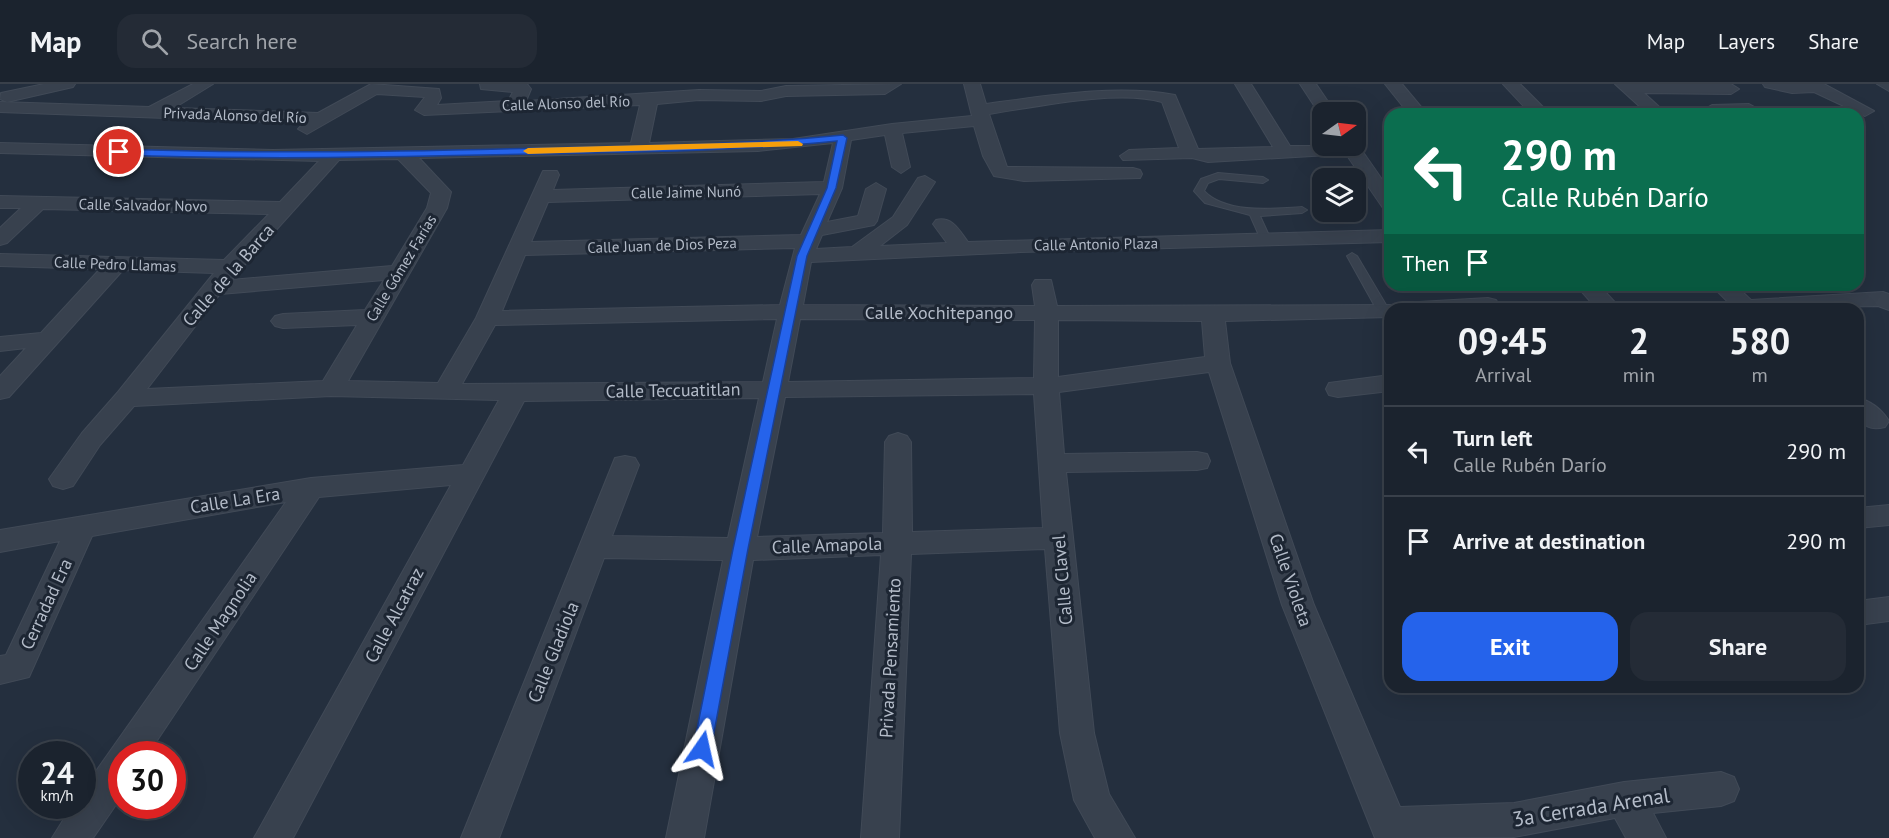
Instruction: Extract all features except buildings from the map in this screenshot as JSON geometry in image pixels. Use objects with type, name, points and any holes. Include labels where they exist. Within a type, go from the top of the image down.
[{"type":"street","points":[[0,98],[67,84]]},
{"type":"street","points":[[0,108],[148,111],[174,102],[205,84]]},
{"type":"street","name":"Calle Alonso del Río","points":[[379,87],[433,93],[434,98],[424,110],[650,100],[700,89],[761,96],[787,87],[885,89],[893,84]]},
{"type":"street","points":[[972,84],[993,161],[1001,172],[1024,175],[1131,165],[1192,153],[1208,156],[1312,150]]},
{"type":"street","points":[[1243,84],[1285,152]]},
{"type":"street","points":[[1308,84],[1320,102]]},
{"type":"street","points":[[1394,84],[1413,108]]},
{"type":"street","points":[[1510,84],[1535,108]]},
{"type":"street","points":[[1885,84],[1889,86]]},
{"type":"street","points":[[1776,85],[1817,87],[1859,108]]},
{"type":"street","points":[[487,86],[521,87],[523,89],[515,105]]},
{"type":"street","points":[[1626,86],[1730,86]]},
{"type":"street","points":[[1626,86],[1651,108]]},
{"type":"street","points":[[273,156],[321,118],[379,87]]},
{"type":"street","points":[[0,148],[273,156],[793,144],[982,115],[1091,93],[1155,92],[1169,99],[1187,147],[1192,153]]},
{"type":"street","points":[[639,148],[650,100]]},
{"type":"street","name":"Privada Alonso del Río","points":[[148,111],[321,118]]},
{"type":"street","points":[[892,129],[901,167]]},
{"type":"street","points":[[685,838],[741,549],[791,312],[807,242],[832,188],[843,138]]},
{"type":"street","name":"Calle Gómez Farías","points":[[331,388],[437,208],[441,192],[404,154]]},
{"type":"street","name":"Calle de la Barca","points":[[63,479],[90,439],[126,398],[230,267],[334,155]]},
{"type":"street","points":[[1356,156],[1384,195]]},
{"type":"street","points":[[445,392],[487,318],[550,175]]},
{"type":"street","points":[[857,254],[900,221],[925,182]]},
{"type":"street","name":"Calle Jaime Nunó","points":[[540,196],[832,188]]},
{"type":"street","points":[[807,242],[867,221],[876,189]]},
{"type":"street","name":"Calle Salvador Novo","points":[[0,202],[286,208]]},
{"type":"street","points":[[0,239],[38,203]]},
{"type":"street","points":[[943,224],[963,249]]},
{"type":"street","name":"Calle Antonio Plaza","points":[[807,242],[857,254],[1384,236]]},
{"type":"street","name":"Calle Juan de Dios Peza","points":[[517,249],[807,242]]},
{"type":"street","name":"Calle Pedro Llamas","points":[[0,260],[230,267]]},
{"type":"street","points":[[0,391],[117,265]]},
{"type":"street","points":[[213,288],[400,272]]},
{"type":"street","points":[[1864,284],[1886,301]]},
{"type":"street","points":[[1476,291],[1486,303]]},
{"type":"street","points":[[1593,291],[1604,303]]},
{"type":"street","points":[[1729,291],[1742,303]]},
{"type":"street","name":"Calle Xochitepango","points":[[487,318],[791,312],[1045,299],[1213,314],[1384,310]]},
{"type":"street","name":"Calle Clavel","points":[[1045,299],[1046,386],[1077,733],[1092,800],[1116,838]]},
{"type":"street","points":[[1846,303],[1886,301]]},
{"type":"street","name":"Calle Violeta","points":[[1213,314],[1218,363],[1298,605],[1391,831]]},
{"type":"street","points":[[283,321],[372,317]]},
{"type":"street","points":[[0,344],[49,339]]},
{"type":"street","name":"Calle Teccuatitlan","points":[[126,398],[331,388],[516,393],[1046,386],[1218,363]]},
{"type":"street","points":[[1338,388],[1384,384]]},
{"type":"street","name":"Calle Alcatraz","points":[[273,838],[516,393]]},
{"type":"street","name":"Privada Pensamiento","points":[[880,838],[897,542],[898,442]]},
{"type":"street","points":[[1052,463],[1197,461]]},
{"type":"street","name":"Calle Gladiola","points":[[480,838],[625,465]]},
{"type":"street","name":"Calle La Era","points":[[0,541],[82,525],[311,488],[471,474]]},
{"type":"street","name":"Calle Magnolia","points":[[137,741],[311,488]]},
{"type":"street","points":[[1864,517],[1889,515]]},
{"type":"street","name":"Cerradad Era","points":[[0,670],[17,667],[82,525]]},
{"type":"street","name":"Calle Amapola","points":[[595,547],[741,549],[1058,538]]},
{"type":"street","points":[[1864,612],[1889,609]]},
{"type":"street","points":[[71,838],[108,785]]},
{"type":"street","name":"3a Cerrada Arenal","points":[[1391,831],[1514,820],[1624,799],[1720,789]]},
{"type":"street","points":[[1624,799],[1647,838]]},
{"type":"lane","points":[[1263,180],[1218,176],[1204,181],[1199,191],[1208,201],[1254,213],[1302,210]]},
{"type":"lane","points":[[1254,213],[1266,240]]},
{"type":"lane","points":[[1352,256],[1384,305]]},
{"type":"slow traffic","points":[[528,151],[798,144]]},
{"type":"route","points":[[119,152],[273,156],[404,154],[758,146],[843,138],[832,188],[802,256],[702,749]]}]
